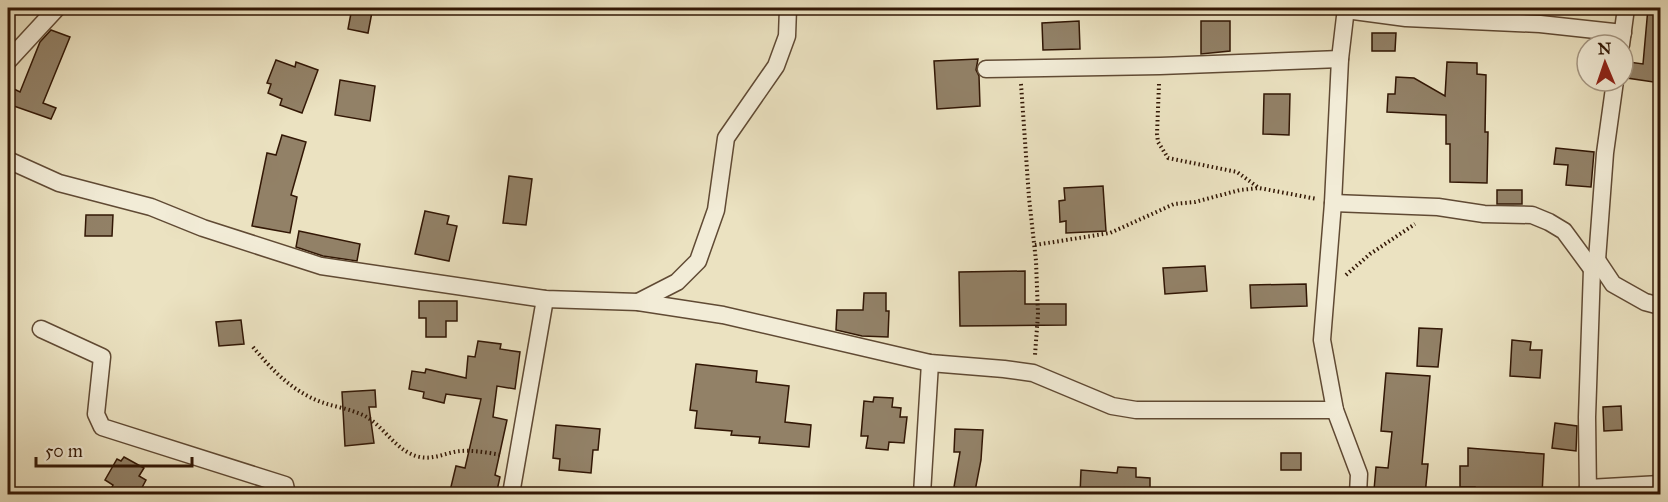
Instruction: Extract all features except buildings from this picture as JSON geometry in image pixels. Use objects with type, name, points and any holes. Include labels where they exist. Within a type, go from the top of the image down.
[{"type":"street","points":[[8,61],[57,8]]},
{"type":"street","points":[[638,302],[676,282],[698,261],[716,210],[726,138],[776,66],[787,36],[788,8]]},
{"type":"street","points":[[1623,33],[1626,8]]},
{"type":"street","points":[[1358,495],[1359,474],[1335,410],[1322,340],[1333,203],[1340,59],[1346,9],[1406,18],[1540,24],[1589,33]]},
{"type":"street","points":[[986,69],[1160,66],[1340,59]]},
{"type":"street","points":[[1614,93],[1605,153],[1594,265],[1587,406],[1588,491],[1660,484]]},
{"type":"street","points":[[8,160],[59,183],[151,207],[203,228],[321,266],[545,299],[638,302],[723,315],[930,363],[1004,369],[1033,374],[1112,406],[1136,410],[1335,410]]},
{"type":"street","points":[[1333,203],[1438,207],[1484,214],[1532,215],[1564,231],[1613,284],[1645,302],[1660,306]]},
{"type":"street","points":[[511,495],[545,299]]},
{"type":"street","points":[[41,329],[102,357],[96,414],[102,428],[285,484],[287,495]]},
{"type":"street","points":[[922,495],[930,363]]},
{"type":"path","points":[[1160,66],[1157,134],[1163,152],[1172,159],[1237,172],[1260,188]]},
{"type":"path","points":[[1020,68],[1029,198],[1035,245],[1038,314],[1033,374]]},
{"type":"path","points":[[1035,245],[1110,233],[1174,204],[1195,202],[1240,190],[1260,188],[1333,203]]},
{"type":"path","points":[[1326,293],[1370,254],[1438,207]]},
{"type":"path","points":[[253,347],[274,373],[300,391],[319,401],[366,417],[393,441],[414,455],[423,458],[437,457],[450,452],[462,451],[518,456]]}]
